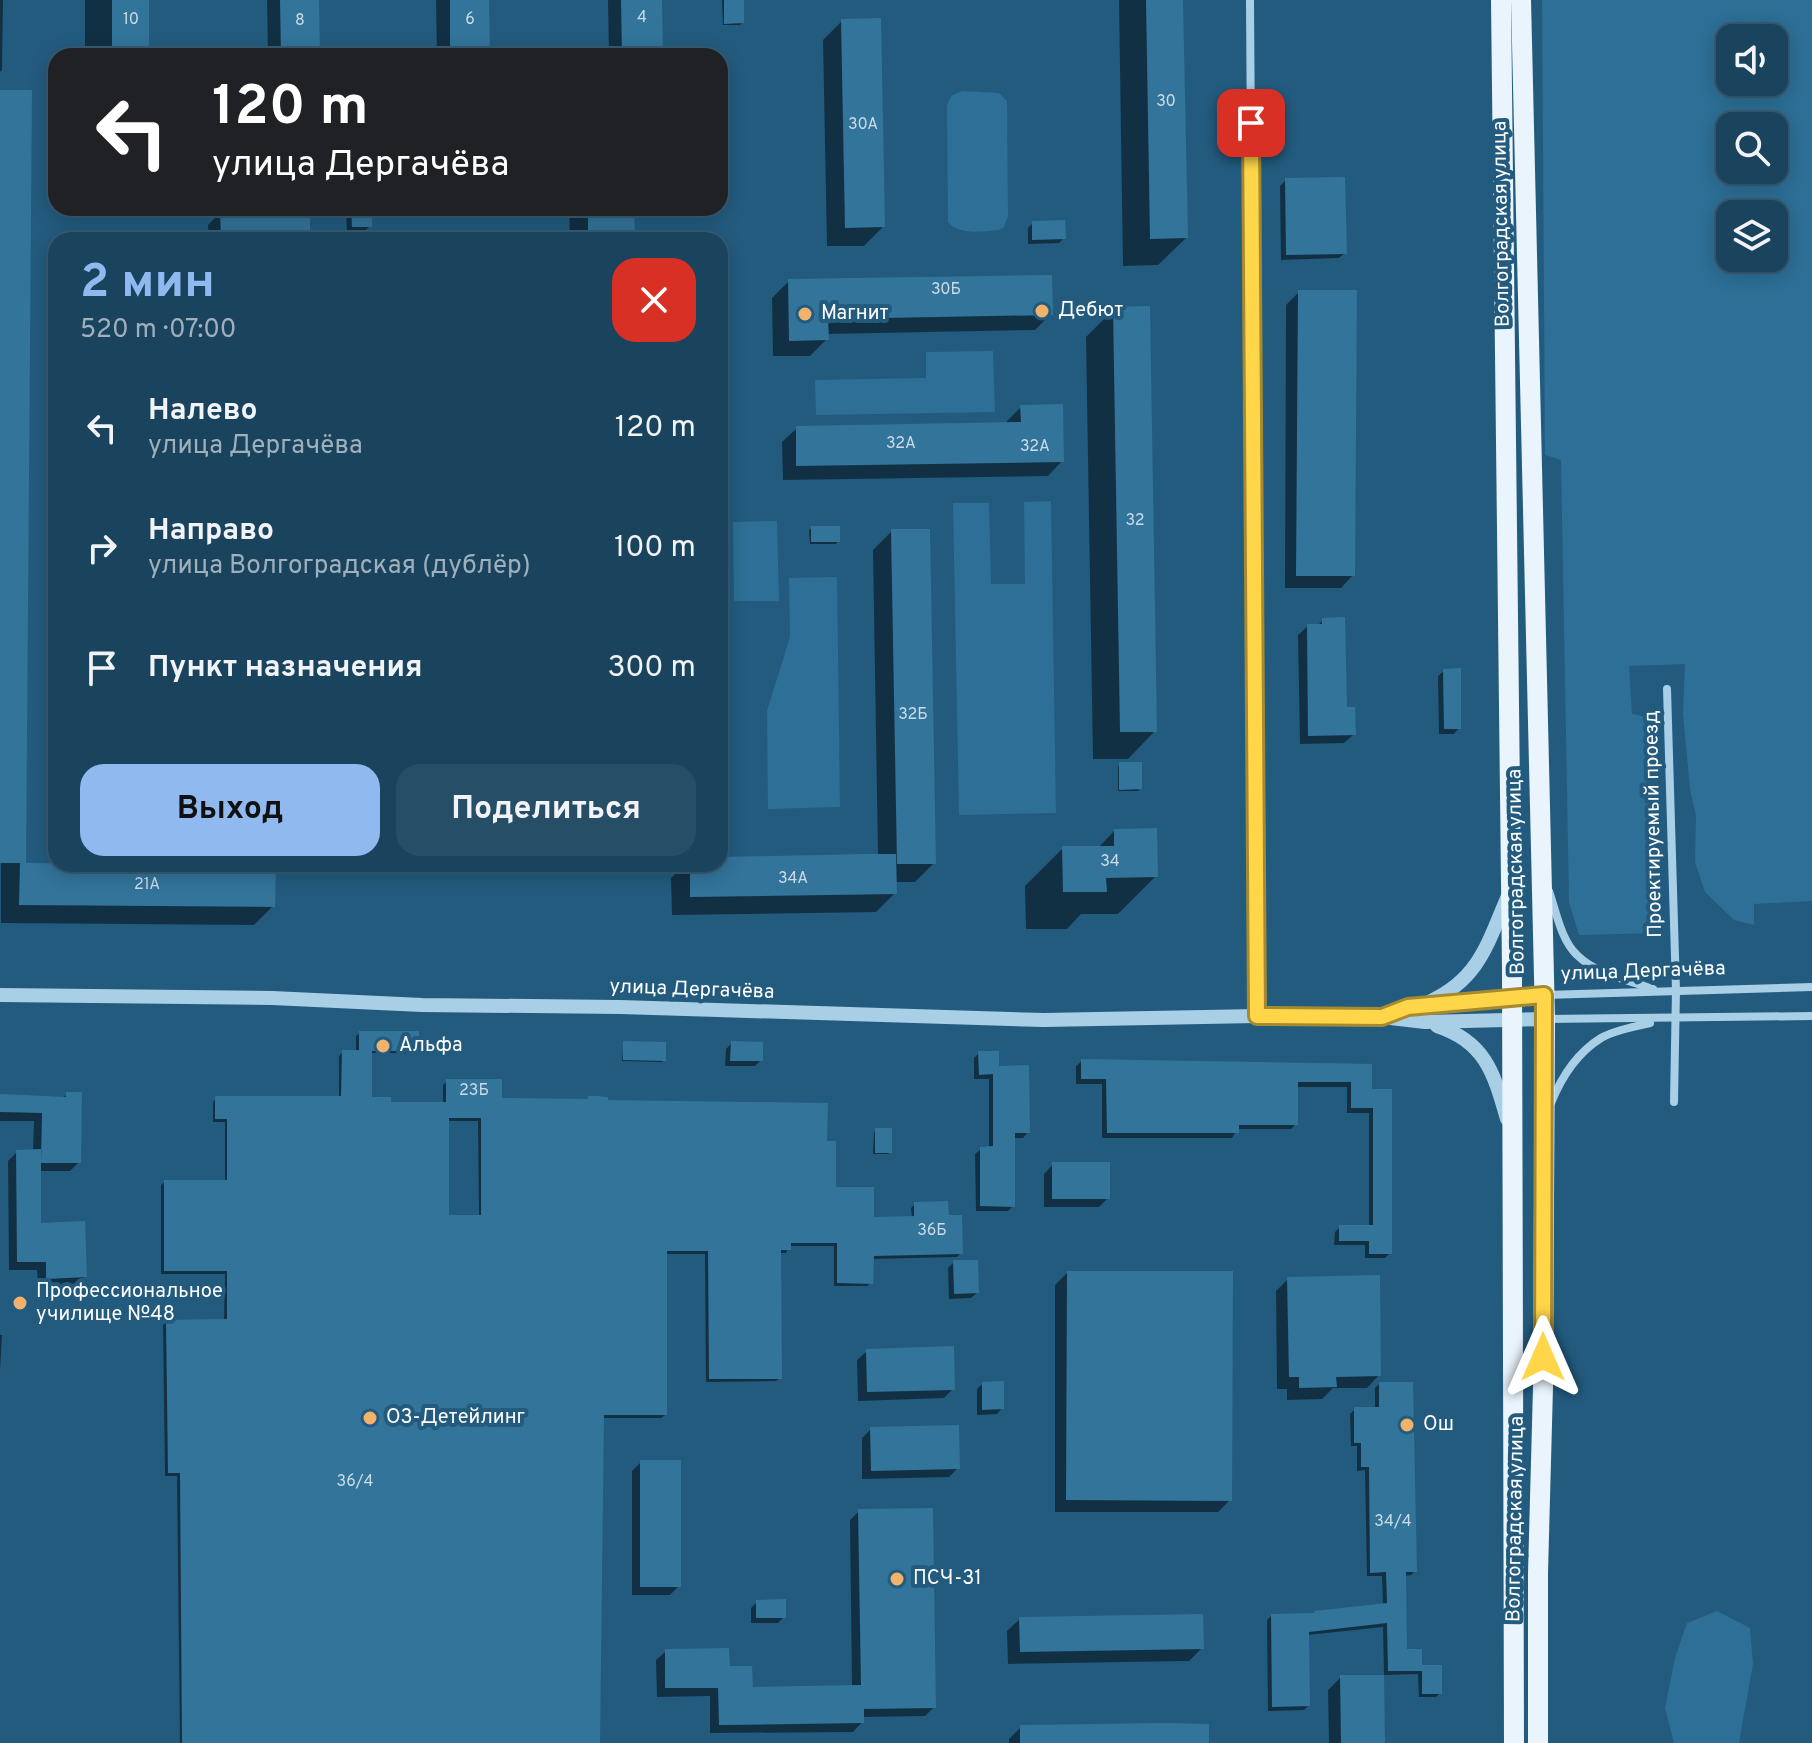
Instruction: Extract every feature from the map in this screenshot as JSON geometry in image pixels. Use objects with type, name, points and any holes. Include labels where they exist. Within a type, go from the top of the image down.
[{"type":"main road","name":"Волгоградская улица","points":[[1501,0],[1512,998],[1514,1743]]},
{"type":"main road","name":"Волгоградская улица","points":[[1521,0],[1545,1019],[1538,1743]]},
{"type":"street","points":[[1250,0],[1257,1016]]},
{"type":"street","name":"Проектируемый проезд","points":[[1667,689],[1676,990],[1674,1102]]},
{"type":"street","points":[[1541,863],[1562,931],[1575,955],[1606,973],[1657,990]]},
{"type":"street","points":[[1423,1005],[1459,986],[1474,969],[1509,892]]},
{"type":"street","name":"улица Дергачёва","points":[[1382,1017],[1408,1007],[1544,995],[1812,987]]},
{"type":"street","name":"улица Дергачёва","points":[[0,995],[272,998],[422,1005],[620,1007],[1044,1020],[1257,1016],[1382,1017],[1425,1022],[1812,1016]]},
{"type":"street","points":[[1543,1143],[1551,1103],[1558,1086],[1586,1049],[1603,1037],[1661,1020]]},
{"type":"street","points":[[1425,1022],[1471,1042],[1481,1054],[1497,1084],[1512,1136]]},
{"type":"shaded area","points":[[1542,0],[1812,0],[1812,901],[1754,904],[1754,925],[1734,920],[1705,892],[1695,862],[1696,816],[1690,789],[1683,714],[1685,664],[1629,666],[1632,714],[1649,717],[1655,727],[1657,933],[1579,935],[1569,902],[1561,460],[1545,455]]},
{"type":"shaded area","points":[[962,91],[999,93],[1007,101],[1008,216],[1004,227],[999,230],[964,231],[948,222],[947,106],[951,96]]},
{"type":"shaded area","points":[[993,351],[995,412],[816,415],[815,380],[926,378],[926,352]]},
{"type":"shaded area","points":[[1051,501],[1056,813],[959,815],[953,503],[989,503],[991,584],[1025,584],[1024,502]]},
{"type":"shaded area","points":[[777,521],[779,601],[734,601],[733,522]]},
{"type":"shaded area","points":[[837,577],[840,807],[768,809],[767,711],[790,637],[789,578]]},
{"type":"shaded area","points":[[1717,1611],[1750,1628],[1753,1664],[1739,1743],[1674,1743],[1665,1708],[1675,1658],[1687,1623]]},
{"type":"building","points":[[112,0],[149,0],[149,48],[112,48]]},
{"type":"building","points":[[280,0],[319,0],[320,48],[281,48]]},
{"type":"building","points":[[450,0],[489,0],[490,48],[450,48]]},
{"type":"building","points":[[621,0],[662,0],[663,48],[622,48]]},
{"type":"building","points":[[724,0],[744,0],[744,23],[724,24]]},
{"type":"building","points":[[1146,0],[1183,0],[1188,238],[1150,239]]},
{"type":"building","points":[[881,18],[885,227],[845,228],[841,19]]},
{"type":"building","points":[[0,90],[32,90],[26,863],[48,863],[48,872],[276,872],[275,907],[19,905],[20,863],[0,863]]},
{"type":"building","points":[[1345,177],[1347,254],[1286,255],[1285,178]]},
{"type":"building","points":[[220,216],[310,216],[310,232],[221,232]]},
{"type":"building","points":[[351,216],[372,216],[372,227],[352,227]]},
{"type":"building","points":[[588,216],[634,216],[635,232],[588,232]]},
{"type":"building","points":[[1065,220],[1066,239],[1032,240],[1032,221]]},
{"type":"building","points":[[1052,275],[1053,315],[828,319],[829,340],[789,341],[788,279]]},
{"type":"building","points":[[1298,290],[1357,290],[1355,576],[1296,576]]},
{"type":"building","points":[[1150,306],[1157,732],[1120,732],[1113,307]]},
{"type":"building","points":[[1063,404],[1064,462],[796,466],[796,426],[1021,422],[1020,405]]},
{"type":"building","points":[[811,526],[840,526],[840,542],[811,542]]},
{"type":"building","points":[[891,529],[930,529],[936,864],[897,864]]},
{"type":"building","points":[[1345,617],[1347,707],[1355,707],[1356,735],[1308,736],[1307,624],[1322,624],[1322,618]]},
{"type":"building","points":[[1461,668],[1461,729],[1444,729],[1443,669]]},
{"type":"building","points":[[1119,762],[1142,762],[1142,789],[1119,790]]},
{"type":"building","points":[[1157,828],[1158,877],[1106,878],[1107,892],[1063,892],[1062,846],[1114,846],[1114,829]]},
{"type":"building","points":[[896,854],[897,894],[690,897],[690,872],[728,872],[728,857]]},
{"type":"building","points":[[359,1031],[419,1031],[419,1051],[372,1051],[372,1097],[391,1097],[391,1102],[446,1102],[446,1079],[502,1079],[502,1098],[588,1099],[588,1096],[597,1096],[608,1097],[608,1100],[828,1103],[827,1141],[836,1141],[836,1187],[874,1187],[874,1217],[914,1216],[914,1202],[948,1201],[949,1215],[962,1215],[963,1254],[874,1256],[873,1284],[837,1283],[837,1243],[791,1243],[791,1250],[781,1250],[782,1379],[709,1379],[708,1251],[667,1251],[667,1415],[604,1415],[600,1743],[182,1743],[180,1473],[168,1473],[166,1320],[227,1319],[227,1271],[164,1271],[164,1180],[227,1180],[227,1119],[215,1119],[215,1096],[341,1096],[342,1050],[359,1050]],"holes":[[[449,1118],[481,1118],[481,1215],[449,1215]]]},
{"type":"building","points":[[623,1041],[666,1042],[666,1061],[623,1060]]},
{"type":"building","points":[[731,1041],[763,1042],[763,1061],[730,1061]]},
{"type":"building","points":[[978,1051],[999,1051],[999,1066],[1029,1065],[1030,1133],[1015,1133],[1015,1207],[980,1206],[980,1147],[993,1146],[993,1074],[979,1075]]},
{"type":"building","points":[[1081,1059],[1372,1064],[1372,1089],[1392,1089],[1392,1254],[1369,1254],[1369,1241],[1339,1241],[1339,1225],[1373,1225],[1373,1108],[1351,1108],[1351,1082],[1298,1082],[1298,1125],[1239,1125],[1239,1133],[1107,1133],[1106,1079],[1081,1079]]},
{"type":"building","points":[[66,1092],[82,1092],[81,1163],[41,1163],[42,1113],[0,1112],[0,1094],[66,1097]]},
{"type":"building","points":[[875,1128],[892,1128],[892,1153],[875,1153]]},
{"type":"building","points":[[41,1149],[41,1223],[85,1221],[87,1277],[46,1279],[46,1262],[17,1262],[16,1150]]},
{"type":"building","points":[[1052,1162],[1110,1162],[1110,1199],[1052,1199]]},
{"type":"building","points":[[953,1260],[978,1260],[979,1293],[954,1294]]},
{"type":"building","points":[[1067,1271],[1233,1271],[1232,1501],[1066,1500]]},
{"type":"building","points":[[1380,1275],[1381,1376],[1336,1377],[1337,1387],[1299,1388],[1299,1377],[1289,1377],[1287,1277]]},
{"type":"building","points":[[954,1346],[955,1390],[867,1392],[866,1349]]},
{"type":"building","points":[[1004,1381],[1004,1409],[982,1410],[982,1382]]},
{"type":"building","points":[[1379,1382],[1413,1382],[1417,1572],[1406,1572],[1407,1649],[1422,1649],[1422,1665],[1442,1665],[1442,1694],[1422,1694],[1422,1671],[1388,1671],[1387,1623],[1309,1632],[1310,1706],[1272,1707],[1271,1614],[1315,1613],[1387,1603],[1386,1572],[1370,1573],[1369,1467],[1361,1467],[1361,1443],[1354,1443],[1354,1407],[1379,1407]]},
{"type":"building","points":[[959,1425],[960,1469],[871,1471],[870,1427]]},
{"type":"building","points":[[640,1460],[681,1460],[681,1587],[640,1587]]},
{"type":"building","name":"ПСЧ-31","points":[[933,1508],[936,1708],[864,1709],[864,1723],[719,1725],[718,1688],[665,1688],[665,1649],[729,1648],[730,1666],[752,1666],[753,1687],[861,1685],[858,1509]]},
{"type":"building","points":[[786,1599],[786,1618],[756,1618],[756,1600]]},
{"type":"building","points":[[1203,1614],[1204,1649],[1020,1652],[1019,1617]]},
{"type":"building","points":[[1340,1675],[1384,1675],[1385,1743],[1341,1743]]},
{"type":"building","points":[[1209,1724],[1209,1743],[1020,1743],[1020,1725]]},
{"type":"place","name":"Дебют","points":[[1042,311]]},
{"type":"place","name":"Магнит","points":[[805,314]]},
{"type":"place","name":"Альфа","points":[[383,1046]]},
{"type":"place","name":"Профессиональное училище №48","points":[[20,1303]]},
{"type":"place","name":"О3-Детейлинг","points":[[370,1418]]},
{"type":"place","name":"Ош","points":[[1407,1425]]},
{"type":"place","name":"ПСЧ-31","points":[[897,1579]]},
{"type":"route","points":[[1251,123],[1257,1016],[1382,1017],[1408,1007],[1544,995],[1543,1357]]}]
